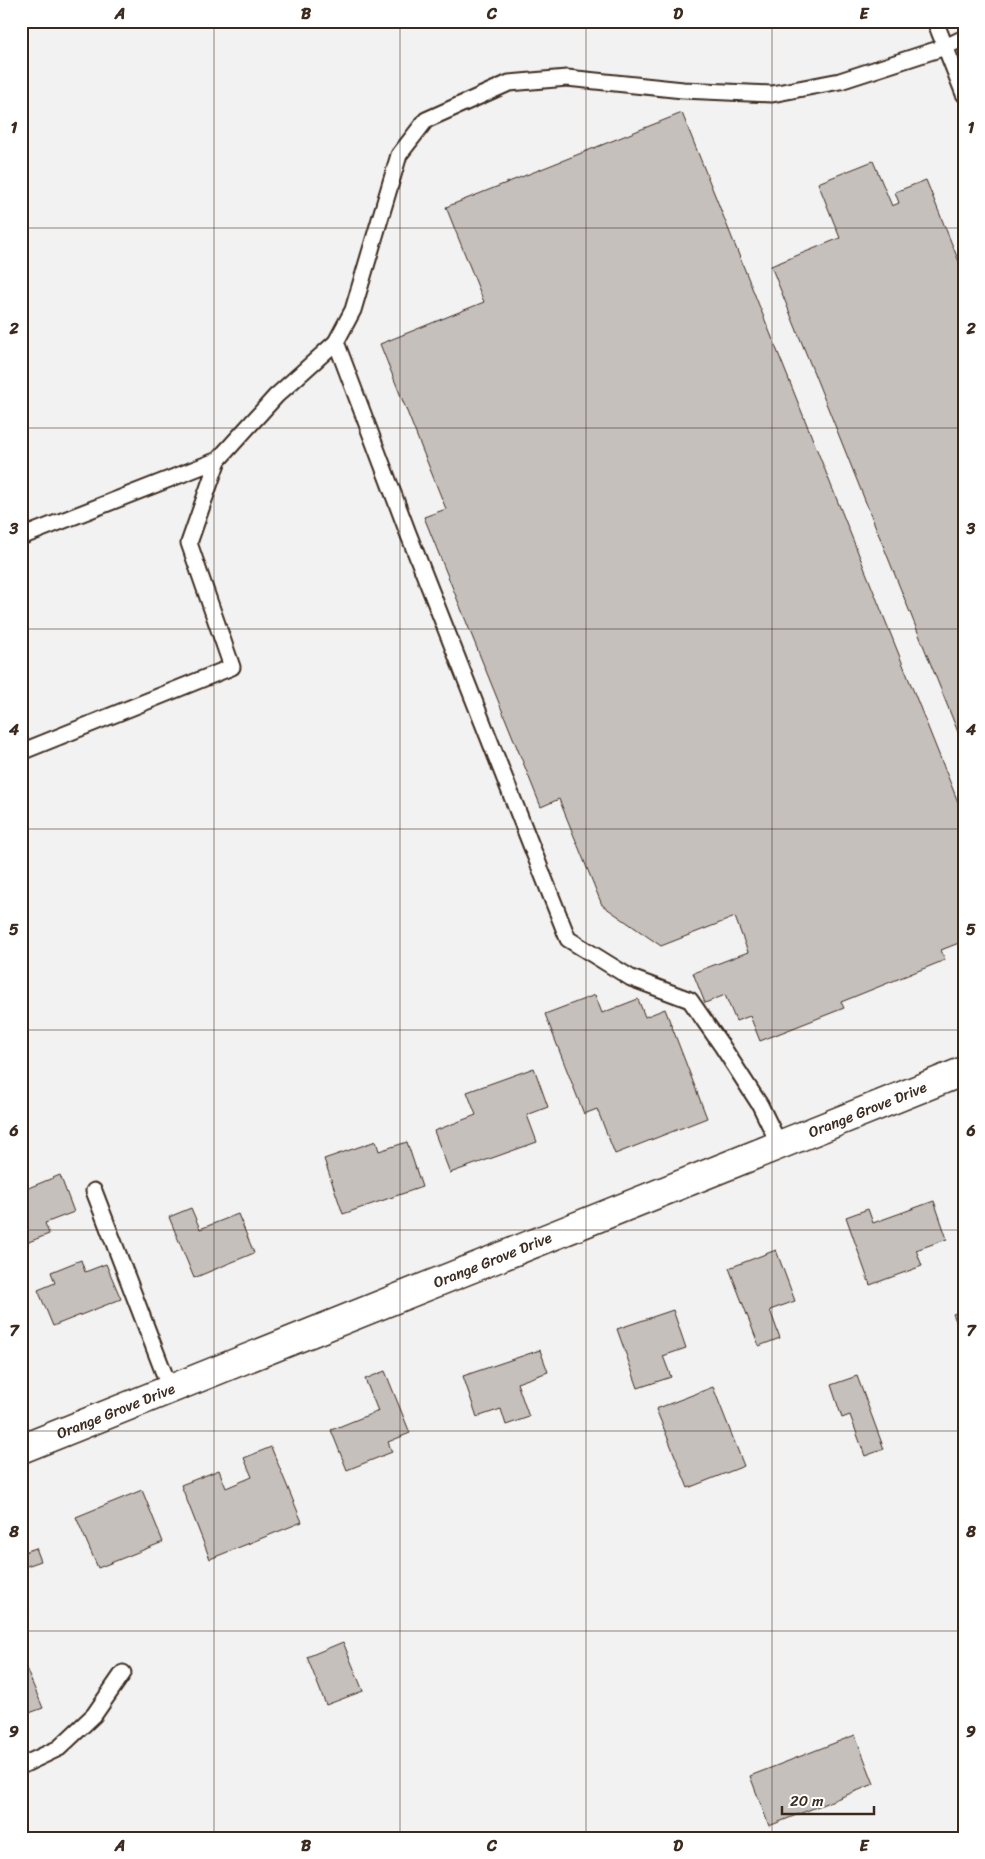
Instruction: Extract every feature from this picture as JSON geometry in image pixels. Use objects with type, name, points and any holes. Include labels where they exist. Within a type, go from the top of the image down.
[{"type":"street","name":"Orange Grove Drive","points":[[21,1449],[964,1071]]},
{"type":"lane","points":[[934,21],[964,94]]},
{"type":"lane","points":[[21,752],[232,667],[189,543],[218,460],[276,396],[336,342],[353,310],[399,154],[426,120],[509,84],[566,78],[683,90],[772,94],[840,82],[945,47],[964,38]]},
{"type":"lane","points":[[336,342],[408,533],[568,939],[631,978],[690,1000],[760,1105],[779,1144]]},
{"type":"lane","points":[[21,537],[218,460]]},
{"type":"lane","points":[[94,1191],[170,1389]]},
{"type":"lane","points":[[21,1766],[60,1748],[94,1714],[123,1673]]},
{"type":"building","points":[[682,113],[964,817],[964,941],[941,950],[945,960],[841,1002],[844,1008],[760,1041],[750,1016],[736,1021],[725,995],[705,1003],[693,973],[748,952],[735,917],[661,946],[602,905],[559,799],[541,807],[424,517],[446,509],[380,344],[484,302],[446,207]]},
{"type":"building","points":[[873,161],[892,206],[899,203],[895,192],[926,180],[964,274],[964,747],[771,266],[840,238],[818,183]]},
{"type":"building","points":[[595,995],[602,1013],[638,999],[645,1017],[665,1009],[707,1118],[615,1154],[597,1109],[584,1114],[545,1014]]},
{"type":"building","points":[[534,1068],[548,1107],[527,1115],[537,1142],[450,1173],[434,1131],[476,1115],[467,1092]]},
{"type":"building","points":[[376,1141],[379,1151],[407,1142],[422,1187],[343,1214],[324,1159]]},
{"type":"building","points":[[60,1175],[74,1212],[45,1223],[49,1234],[21,1245],[21,1191]]},
{"type":"building","points":[[934,1201],[947,1239],[916,1250],[922,1266],[870,1285],[846,1217],[868,1209],[873,1223]]},
{"type":"building","points":[[191,1208],[200,1229],[238,1214],[254,1253],[194,1278],[169,1217]]},
{"type":"building","points":[[776,1250],[795,1301],[770,1310],[780,1338],[759,1346],[729,1268]]},
{"type":"building","points":[[81,1260],[85,1272],[106,1264],[121,1299],[53,1326],[38,1290],[55,1283],[51,1272]]},
{"type":"building","points":[[673,1310],[686,1348],[663,1356],[671,1377],[638,1388],[617,1329]]},
{"type":"building","points":[[964,1310],[964,1339],[953,1314]]},
{"type":"building","points":[[540,1350],[548,1372],[517,1383],[529,1417],[506,1425],[501,1409],[477,1417],[463,1376]]},
{"type":"building","points":[[385,1371],[410,1433],[388,1442],[392,1452],[347,1470],[331,1430],[378,1411],[365,1379]]},
{"type":"building","points":[[857,1376],[884,1449],[865,1456],[850,1415],[842,1418],[831,1385]]},
{"type":"building","points":[[713,1387],[744,1466],[688,1488],[656,1409]]},
{"type":"building","points":[[271,1447],[302,1522],[210,1559],[181,1485],[219,1470],[226,1488],[252,1477],[244,1458]]},
{"type":"building","points":[[142,1490],[163,1542],[98,1568],[76,1517]]},
{"type":"building","points":[[36,1548],[41,1561],[21,1568],[21,1553]]},
{"type":"building","points":[[21,1588],[29,1609],[21,1612]]},
{"type":"building","points":[[343,1642],[363,1691],[326,1705],[307,1657]]},
{"type":"building","points":[[21,1657],[43,1708],[21,1716]]},
{"type":"building","points":[[855,1735],[874,1784],[769,1826],[750,1776]]}]
